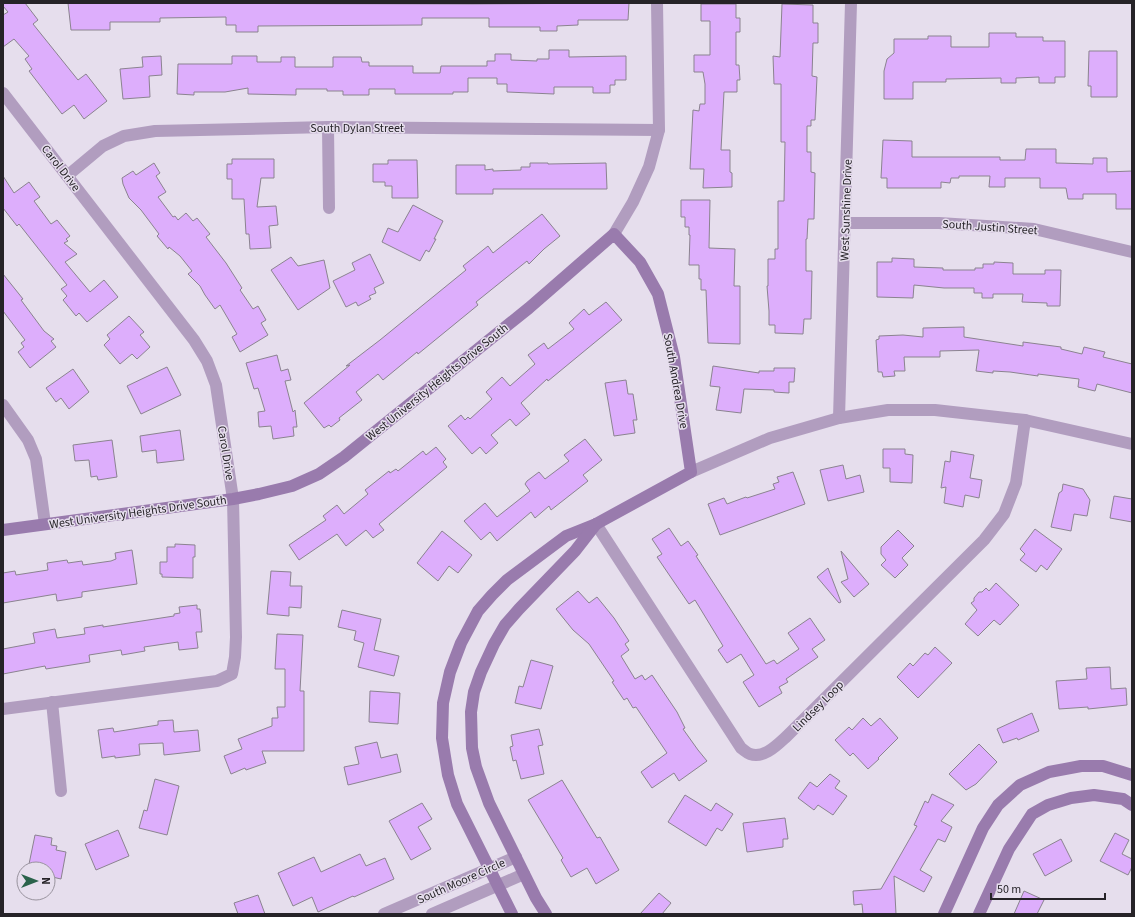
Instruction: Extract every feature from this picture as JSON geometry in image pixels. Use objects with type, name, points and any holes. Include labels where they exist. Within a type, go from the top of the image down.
[{"type":"street","name":"West University Heights Drive South","points":[[3,530],[233,499],[292,486],[320,474],[344,457],[529,308],[614,234],[633,202],[649,167],[659,130],[657,3]]},
{"type":"street","name":"West Sunshine Drive","points":[[839,418],[846,223],[851,3]]},
{"type":"street","name":"Carol Drive","points":[[3,93],[194,340],[207,361],[216,385],[233,499],[236,637],[232,674],[218,681],[3,709]]},
{"type":"street","name":"South Dylan Street","points":[[67,176],[103,146],[124,136],[140,133],[328,127],[659,130]]},
{"type":"street","points":[[328,127],[329,208]]},
{"type":"street","name":"South Justin Street","points":[[846,223],[939,223],[1034,229],[1132,252]]},
{"type":"street","name":"South Andrea Drive","points":[[614,234],[640,262],[658,294],[674,357],[691,472]]},
{"type":"street","points":[[3,405],[28,440],[36,459],[45,524]]},
{"type":"street","points":[[512,914],[456,804],[448,775],[442,738],[443,703],[450,672],[461,643],[478,611],[507,580],[566,536],[596,524],[691,472],[770,438],[839,418],[888,410],[935,410],[1025,420],[1132,444]]},
{"type":"street","name":"Lindsey Loop","points":[[596,524],[741,748],[750,754],[760,755],[774,748],[787,736],[984,540],[1004,514],[1016,482],[1025,420]]},
{"type":"street","points":[[546,914],[536,898],[489,802],[476,767],[471,731],[471,712],[474,692],[494,644],[505,625],[575,551],[596,524]]},
{"type":"street","points":[[52,702],[60,791]]},
{"type":"street","points":[[944,914],[982,828],[998,805],[1020,785],[1049,772],[1082,766],[1103,766],[1132,775]]},
{"type":"street","points":[[978,914],[1009,849],[1032,814],[1048,805],[1071,798],[1094,795],[1123,799],[1132,805]]},
{"type":"street","name":"South Moore Circle","points":[[384,914],[516,857]]},
{"type":"street","name":"South Moore Circle","points":[[432,914],[524,874]]},
{"type":"building","points":[[3,3],[25,3],[38,20],[33,24],[78,80],[86,74],[107,101],[84,119],[74,105],[62,114],[29,71],[32,69],[25,59],[29,56],[14,39],[3,47],[3,15],[8,12],[3,6]]},
{"type":"building","points":[[68,3],[629,3],[628,20],[578,20],[578,25],[557,26],[557,31],[540,31],[540,27],[489,27],[489,18],[422,18],[422,25],[258,26],[258,32],[236,32],[236,25],[226,25],[226,17],[160,18],[160,22],[110,22],[110,30],[71,30]]},
{"type":"building","points":[[701,4],[736,4],[736,18],[740,18],[740,32],[736,32],[736,65],[739,65],[740,80],[737,80],[737,92],[724,92],[721,150],[730,150],[732,187],[703,188],[704,169],[690,169],[693,110],[699,111],[700,104],[705,104],[705,84],[703,72],[694,72],[694,55],[710,55],[710,21],[701,21]]},
{"type":"building","points":[[782,4],[813,5],[813,23],[818,23],[818,43],[813,43],[812,76],[817,77],[815,120],[811,120],[811,126],[807,126],[807,152],[811,152],[811,172],[815,173],[814,219],[808,219],[806,239],[806,271],[812,271],[811,319],[804,319],[803,334],[775,333],[775,325],[769,325],[767,286],[768,259],[775,259],[775,249],[778,249],[778,201],[784,201],[785,142],[781,142],[781,84],[774,84],[773,56],[780,57]]},
{"type":"building","points":[[989,33],[1016,33],[1016,37],[1043,37],[1043,41],[1065,41],[1065,77],[1055,77],[1055,83],[1039,83],[1039,77],[1016,78],[1016,83],[1001,83],[1001,78],[946,79],[946,82],[913,82],[913,99],[884,99],[884,71],[887,59],[894,53],[894,39],[928,39],[928,36],[951,36],[951,47],[989,47]]},
{"type":"building","points":[[549,50],[569,50],[569,57],[626,56],[626,80],[615,80],[615,85],[610,85],[610,93],[593,93],[593,87],[554,87],[554,94],[507,92],[507,84],[497,84],[497,78],[468,78],[468,92],[453,92],[453,94],[395,94],[395,89],[369,89],[369,95],[343,95],[343,91],[327,91],[327,89],[296,89],[296,95],[248,94],[248,88],[225,92],[194,92],[194,95],[177,94],[178,64],[232,64],[232,56],[257,56],[257,62],[281,62],[281,57],[295,57],[295,67],[333,67],[333,57],[361,57],[362,62],[369,62],[369,66],[413,66],[413,73],[440,73],[441,66],[487,66],[487,61],[495,61],[495,54],[511,54],[511,60],[537,61],[537,59],[549,59]]},
{"type":"building","points":[[1089,51],[1117,51],[1117,97],[1091,97],[1091,86],[1088,86]]},
{"type":"building","points":[[161,56],[162,75],[149,76],[150,97],[123,99],[120,69],[143,67],[142,57]]},
{"type":"building","points":[[883,140],[912,141],[912,157],[1000,157],[1000,160],[1025,160],[1026,149],[1056,149],[1056,163],[1093,164],[1093,158],[1107,158],[1107,172],[1132,171],[1132,209],[1116,209],[1116,194],[1083,194],[1083,199],[1068,199],[1066,188],[1040,188],[1040,178],[1005,178],[1005,187],[989,187],[990,176],[959,176],[959,178],[951,178],[950,183],[941,182],[941,188],[887,188],[887,178],[881,178]]},
{"type":"building","points":[[232,159],[274,159],[274,178],[261,178],[257,207],[276,206],[278,225],[269,226],[271,248],[250,249],[249,234],[246,234],[244,199],[232,199],[232,179],[227,179],[227,164],[232,164]]},
{"type":"building","points":[[388,160],[417,160],[418,198],[392,198],[392,186],[385,186],[385,182],[373,182],[373,164],[388,164]]},
{"type":"building","points":[[154,163],[160,173],[156,176],[166,192],[158,197],[173,217],[175,216],[178,220],[186,213],[193,221],[197,218],[210,234],[206,237],[226,263],[242,288],[240,290],[253,309],[258,306],[266,320],[261,323],[268,335],[240,352],[232,337],[237,334],[220,305],[215,309],[200,286],[188,274],[192,271],[180,256],[169,247],[168,249],[157,236],[159,234],[141,210],[129,198],[122,178],[133,171],[136,175]]},
{"type":"building","points":[[530,163],[606,163],[607,189],[493,189],[493,194],[456,194],[456,165],[485,165],[485,170],[493,169],[493,171],[521,170],[521,167],[530,167]]},
{"type":"building","points":[[3,176],[14,193],[29,182],[40,197],[34,201],[51,224],[57,220],[70,236],[66,239],[68,241],[64,243],[77,254],[65,262],[90,292],[104,280],[118,297],[87,322],[79,313],[76,316],[63,300],[67,296],[61,289],[67,285],[19,224],[17,226],[3,208]]},
{"type":"building","points":[[681,200],[710,200],[709,248],[735,249],[734,286],[740,286],[740,344],[708,343],[706,290],[701,290],[699,265],[689,265],[690,235],[689,227],[685,227],[685,217],[681,217]]},
{"type":"building","points":[[413,205],[443,221],[429,252],[426,250],[420,261],[382,242],[388,228],[398,232]]},
{"type":"building","points":[[542,214],[560,236],[529,264],[527,261],[476,302],[478,305],[418,354],[417,352],[383,380],[378,374],[356,392],[362,400],[339,418],[340,420],[331,427],[329,425],[324,428],[304,403],[350,365],[346,366],[466,270],[463,266],[488,246],[493,253]]},
{"type":"building","points":[[370,254],[384,283],[374,288],[376,293],[369,296],[371,299],[358,306],[356,302],[346,307],[333,281],[355,270],[352,263]]},
{"type":"building","points":[[291,257],[298,266],[324,260],[330,288],[298,310],[271,270]]},
{"type":"building","points":[[892,258],[914,259],[914,267],[943,268],[943,270],[975,270],[975,268],[983,268],[983,264],[994,264],[994,262],[1013,263],[1013,274],[1045,274],[1045,270],[1061,270],[1060,306],[1047,306],[1047,303],[1022,302],[1023,294],[993,294],[993,298],[982,298],[982,293],[974,293],[974,288],[944,288],[914,285],[913,298],[877,297],[877,262],[892,262]]},
{"type":"building","points":[[3,274],[23,299],[21,300],[44,331],[54,339],[51,341],[56,347],[30,368],[18,352],[24,347],[21,343],[25,340],[3,311]]},
{"type":"building","points":[[606,302],[622,320],[548,381],[547,379],[521,403],[530,414],[516,426],[510,419],[491,435],[498,443],[486,454],[480,447],[472,454],[448,426],[461,415],[465,420],[468,417],[470,419],[492,399],[486,392],[502,377],[510,386],[535,364],[528,355],[544,343],[548,349],[574,329],[569,323],[584,309],[589,315]]},
{"type":"building","points":[[129,316],[144,332],[140,335],[150,347],[137,359],[132,354],[120,364],[104,345],[110,339],[107,335]]},
{"type":"building","points":[[964,327],[964,337],[1023,346],[1023,342],[1061,347],[1061,349],[1082,354],[1084,347],[1105,352],[1103,357],[1132,364],[1132,393],[1097,384],[1095,391],[1078,387],[1079,379],[1038,374],[1038,376],[1010,372],[993,371],[993,373],[976,371],[979,350],[940,351],[940,357],[904,357],[905,371],[894,371],[895,376],[883,377],[882,372],[878,372],[876,340],[879,339],[879,336],[903,335],[923,337],[923,328]]},
{"type":"building","points":[[277,355],[281,371],[288,369],[291,380],[285,381],[293,412],[295,410],[297,427],[293,427],[294,436],[273,439],[271,426],[259,427],[258,412],[265,411],[258,388],[254,389],[246,363]]},
{"type":"building","points":[[713,366],[759,373],[759,371],[774,371],[774,368],[795,368],[794,382],[789,382],[789,393],[774,392],[774,390],[744,389],[741,413],[716,410],[720,387],[710,386]]},
{"type":"building","points":[[167,367],[181,395],[141,414],[127,386]]},
{"type":"building","points":[[73,369],[89,392],[69,409],[61,398],[56,402],[46,388]]},
{"type":"building","points":[[626,380],[628,394],[633,394],[637,420],[633,420],[635,433],[614,436],[605,383]]},
{"type":"building","points":[[180,430],[184,460],[157,463],[156,450],[142,452],[140,436]]},
{"type":"building","points":[[585,439],[602,460],[583,475],[588,481],[551,510],[549,506],[535,518],[531,512],[497,541],[490,532],[481,540],[464,521],[485,503],[497,517],[530,491],[525,484],[527,481],[539,472],[545,479],[569,461],[564,455]]},
{"type":"building","points":[[112,440],[117,477],[98,480],[97,476],[91,477],[89,460],[75,461],[73,445]]},
{"type":"building","points":[[436,447],[446,459],[443,462],[447,467],[379,524],[384,530],[373,538],[366,530],[346,546],[337,534],[299,560],[289,545],[326,520],[323,516],[337,505],[344,514],[368,494],[365,490],[389,471],[390,473],[396,469],[398,471],[423,451],[426,455]]},
{"type":"building","points":[[883,449],[905,449],[905,454],[913,455],[912,483],[890,482],[890,468],[883,468]]},
{"type":"building","points":[[951,451],[974,455],[970,478],[982,480],[979,498],[965,495],[963,507],[944,503],[946,487],[941,488],[945,461],[950,462]]},
{"type":"building","points":[[843,465],[846,479],[860,475],[864,492],[828,501],[820,470]]},
{"type":"building","points":[[793,472],[805,504],[720,535],[708,504],[724,498],[727,504],[775,489],[773,484],[779,482],[777,477]]},
{"type":"building","points":[[1063,484],[1083,489],[1090,500],[1087,516],[1074,514],[1071,531],[1051,527],[1059,493],[1062,491]]},
{"type":"building","points":[[1114,496],[1132,499],[1132,522],[1110,518]]},
{"type":"building","points":[[669,528],[681,546],[688,541],[698,555],[696,556],[766,664],[774,660],[777,664],[799,649],[788,633],[810,618],[825,640],[812,649],[818,657],[786,679],[788,682],[779,687],[782,693],[759,707],[743,682],[754,675],[741,654],[727,663],[718,650],[723,646],[695,600],[689,604],[657,557],[662,554],[652,539]]},
{"type":"building","points":[[1035,529],[1062,549],[1047,570],[1041,565],[1036,572],[1020,560],[1025,554],[1020,549]]},
{"type":"building","points":[[898,530],[914,546],[902,558],[908,565],[895,578],[881,565],[886,560],[881,554],[881,547]]},
{"type":"building","points":[[442,531],[472,555],[458,573],[449,566],[438,581],[417,563]]},
{"type":"building","points":[[175,544],[195,545],[195,557],[193,557],[193,578],[162,577],[162,574],[160,574],[160,562],[167,562],[167,547],[175,547]]},
{"type":"building","points":[[132,550],[137,584],[82,592],[82,597],[57,601],[56,594],[3,603],[3,573],[15,571],[16,575],[48,570],[47,563],[67,560],[68,563],[82,561],[83,565],[111,561],[116,559],[115,553]]},
{"type":"building","points":[[841,551],[869,584],[854,597],[841,582],[848,579]]},
{"type":"building","points":[[828,568],[841,602],[839,603],[817,577]]},
{"type":"building","points":[[271,571],[291,572],[290,586],[302,586],[301,608],[289,607],[289,616],[267,614]]},
{"type":"building","points":[[996,583],[1019,605],[1000,625],[994,620],[978,636],[965,624],[977,610],[971,603],[974,601],[974,598],[979,592],[982,592],[986,588],[989,591]]},
{"type":"building","points":[[578,591],[589,603],[597,597],[614,618],[629,641],[625,644],[629,650],[621,656],[635,679],[642,675],[645,680],[652,675],[677,712],[685,728],[683,729],[707,761],[679,781],[674,773],[652,788],[641,772],[667,753],[636,707],[633,708],[627,698],[624,700],[612,682],[614,681],[589,644],[573,630],[556,609]]},
{"type":"building","points":[[197,605],[197,609],[200,609],[202,632],[196,632],[198,648],[179,650],[178,642],[144,647],[145,651],[122,655],[121,650],[89,655],[90,662],[46,669],[45,666],[3,674],[3,649],[35,643],[33,633],[55,629],[57,638],[85,634],[84,628],[103,625],[103,627],[174,616],[174,614],[180,613],[179,607]]},
{"type":"building","points":[[342,610],[381,619],[374,650],[399,656],[394,676],[358,667],[364,643],[354,640],[356,631],[338,627]]},
{"type":"building","points":[[277,634],[303,635],[300,691],[304,691],[304,751],[262,751],[266,763],[246,770],[245,768],[231,774],[224,756],[242,749],[238,739],[272,726],[272,718],[278,718],[277,707],[285,707],[285,669],[275,669]]},
{"type":"building","points":[[935,647],[952,663],[918,698],[897,677],[910,663],[913,666],[925,653],[928,655]]},
{"type":"building","points":[[531,660],[553,666],[541,709],[515,703],[519,686],[523,687]]},
{"type":"building","points":[[1110,667],[1111,689],[1126,688],[1127,705],[1088,709],[1088,707],[1059,709],[1056,681],[1087,679],[1086,668]]},
{"type":"building","points":[[370,691],[400,693],[398,724],[369,722]]},
{"type":"building","points":[[1032,713],[1039,731],[1018,740],[1017,738],[1003,743],[997,729]]},
{"type":"building","points":[[863,718],[871,726],[880,718],[898,738],[868,769],[853,753],[850,756],[835,740],[849,727],[852,730]]},
{"type":"building","points":[[173,720],[174,732],[198,730],[200,751],[164,755],[163,743],[139,744],[140,755],[102,758],[98,730],[113,728],[114,732],[158,725],[158,721]]},
{"type":"building","points":[[539,729],[543,745],[538,746],[544,774],[521,779],[516,760],[513,761],[510,747],[513,746],[511,735]]},
{"type":"building","points":[[377,742],[381,758],[397,754],[401,772],[348,785],[344,767],[359,764],[355,747]]},
{"type":"building","points":[[979,744],[997,762],[976,784],[966,790],[949,774]]},
{"type":"building","points":[[830,774],[840,781],[835,788],[847,796],[833,815],[818,805],[814,810],[798,798],[810,782],[817,787]]},
{"type":"building","points":[[155,779],[179,786],[167,835],[139,828],[144,810],[147,811]]},
{"type":"building","points":[[562,780],[597,838],[600,837],[619,870],[596,884],[587,868],[571,877],[561,860],[563,858],[528,800]]},
{"type":"building","points":[[932,794],[954,805],[941,821],[952,827],[945,842],[938,839],[920,870],[932,877],[924,892],[894,876],[896,914],[863,914],[862,904],[854,905],[853,891],[881,889],[917,826],[914,825],[925,801],[928,803]]},
{"type":"building","points":[[685,795],[711,811],[716,803],[733,814],[722,831],[717,828],[706,846],[668,822]]},
{"type":"building","points":[[422,803],[432,819],[418,827],[431,849],[411,860],[389,821]]},
{"type":"building","points":[[785,818],[788,839],[783,839],[783,847],[747,852],[743,823]]},
{"type":"building","points":[[118,830],[129,856],[96,870],[85,844]]},
{"type":"building","points":[[1115,833],[1129,840],[1122,854],[1132,859],[1132,867],[1128,875],[1100,861]]},
{"type":"building","points":[[35,835],[52,838],[51,845],[57,846],[56,850],[66,852],[61,879],[56,878],[56,861],[30,861]]},
{"type":"building","points":[[1061,839],[1072,861],[1045,876],[1033,854]]},
{"type":"building","points":[[360,854],[366,866],[385,858],[394,879],[318,912],[312,897],[293,906],[278,873],[314,857],[321,872]]},
{"type":"building","points":[[1024,891],[1044,900],[1037,914],[1014,914]]},
{"type":"building","points":[[659,893],[671,903],[662,914],[640,914]]},
{"type":"building","points":[[258,895],[265,914],[238,914],[234,903]]}]
